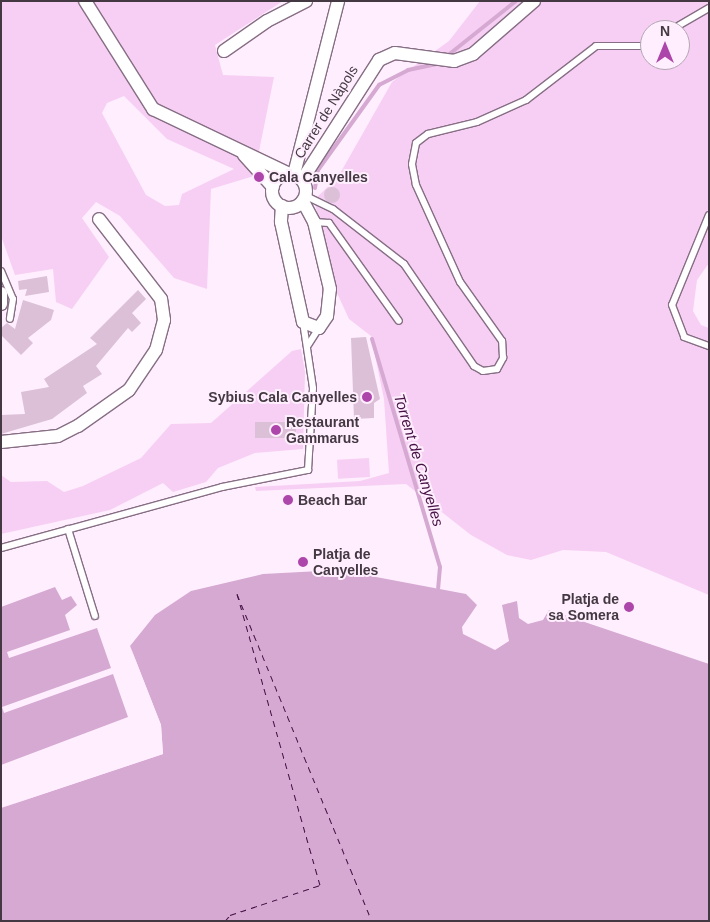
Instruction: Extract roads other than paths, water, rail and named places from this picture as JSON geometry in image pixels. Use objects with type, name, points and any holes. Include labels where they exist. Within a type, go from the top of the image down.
[{"type":"street","points":[[85,1],[153,109],[295,176]]},
{"type":"street","points":[[224,51],[267,21],[306,1]]},
{"type":"street","points":[[282,206],[281,222],[303,322],[319,328],[327,316],[330,289],[314,222],[295,176],[338,1]]},
{"type":"street","name":"Carrer de Nàpols","points":[[295,176],[379,60],[395,53],[454,61],[473,54],[534,1]]},
{"type":"street","points":[[235,148],[273,186],[274,198],[282,206],[293,207],[304,199]]},
{"type":"street","points":[[273,186],[295,176]]},
{"type":"street","points":[[1,442],[58,436],[78,426],[130,390],[156,350],[164,320],[161,299],[99,218]]},
{"type":"street","points":[[1,293],[1,304]]},
{"type":"lane","points":[[688,20],[709,8]]},
{"type":"lane","points":[[304,199],[333,209],[404,264],[474,366],[483,371],[497,369],[503,358],[502,341],[460,282],[416,185],[412,164],[416,143],[428,134],[477,122],[526,100],[596,46],[640,46]]},
{"type":"lane","points":[[709,215],[672,305],[684,337],[709,346]]},
{"type":"lane","points":[[314,222],[330,222],[399,320]]},
{"type":"lane","points":[[1,271],[13,299],[10,319]]},
{"type":"lane","points":[[1,548],[222,487],[308,470],[314,432],[308,346],[303,322]]},
{"type":"lane","points":[[308,346],[319,328]]},
{"type":"lane","points":[[68,529],[95,616]]},
{"type":"waterway","name":"Torrent de Canyelles","points":[[447,56],[516,1]]},
{"type":"waterway","name":"Torrent de Canyelles","points":[[315,188],[318,170],[379,85],[408,70],[441,63]]},
{"type":"waterway","name":"Torrent de Canyelles","points":[[372,339],[440,567],[438,588]]},
{"type":"place","name":"Cala Canyelles","points":[[259,177]]},
{"type":"place","name":"Sybius Cala Canyelles","points":[[367,397]]},
{"type":"place","name":"Restaurant Gammarus","points":[[276,430]]},
{"type":"place","name":"Beach Bar","points":[[288,500]]},
{"type":"place","name":"Platja de Canyelles","points":[[303,562]]},
{"type":"place","name":"Platja de sa Somera","points":[[629,607]]}]
